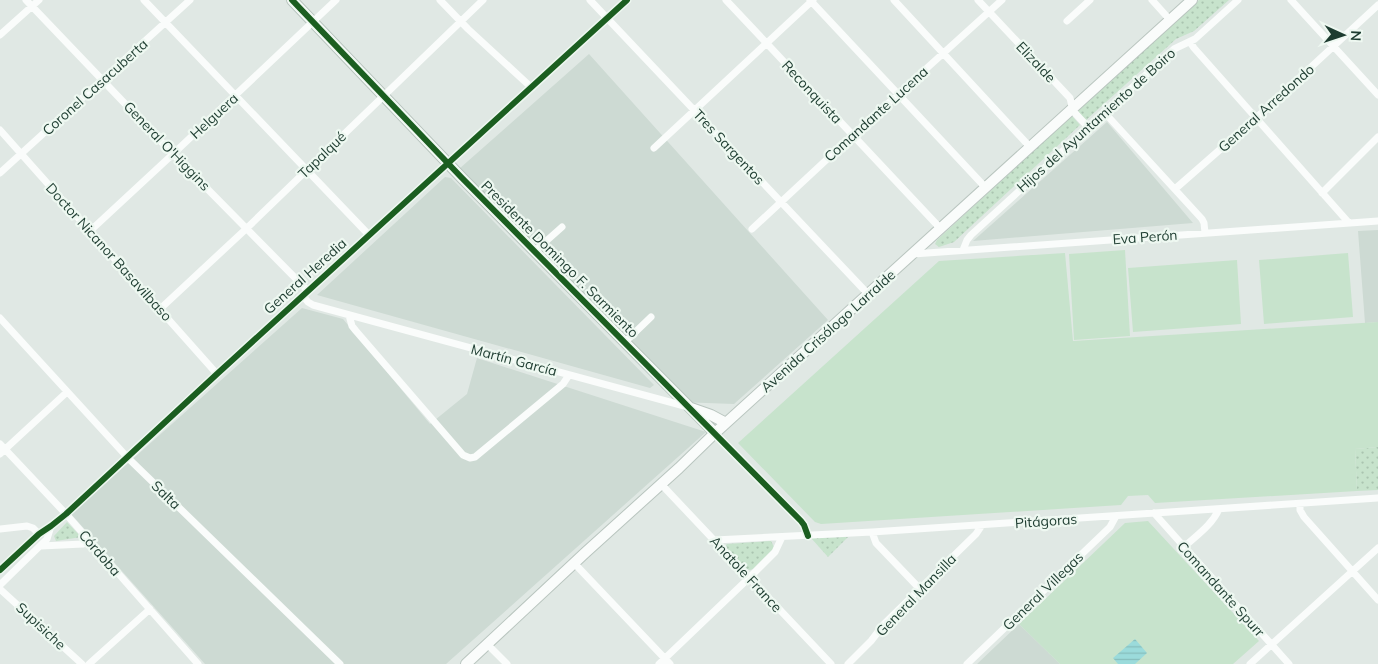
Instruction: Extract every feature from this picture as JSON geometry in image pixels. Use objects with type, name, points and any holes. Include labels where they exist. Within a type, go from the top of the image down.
[{"type":"main road","name":"Presidente Domingo F. Sarmiento","points":[[292,0],[382,96],[717,435]]},
{"type":"main road","name":"Avenida Crisólogo Larralde","points":[[466,664],[574,563],[717,435],[726,423],[1192,0]]},
{"type":"main road","name":"Martín García","points":[[689,407],[726,423]]},
{"type":"street","name":"General O'Higgins","points":[[26,0],[246,228],[306,294]]},
{"type":"street","points":[[0,35],[39,0]]},
{"type":"street","points":[[144,0],[369,235]]},
{"type":"street","name":"Coronel Casacuberta","points":[[0,173],[190,0]]},
{"type":"street","name":"Helguera","points":[[90,231],[336,0]]},
{"type":"street","points":[[440,0],[532,88]]},
{"type":"street","name":"Tapalqué","points":[[160,309],[483,0]]},
{"type":"street","name":"Tres Sargentos","points":[[590,0],[868,294]]},
{"type":"street","name":"General Heredia","points":[[0,570],[128,458],[217,374],[627,0]]},
{"type":"street","name":"Reconquista","points":[[726,0],[940,228]]},
{"type":"street","points":[[894,0],[1030,148]]},
{"type":"street","name":"Elizalde","points":[[978,0],[1070,98],[1073,111],[1088,128]]},
{"type":"street","name":"Comandante Lucena","points":[[752,229],[1002,0]]},
{"type":"street","points":[[1067,21],[1090,0]]},
{"type":"street","points":[[1152,0],[1170,20]]},
{"type":"street","name":"Hijos del Ayuntamiento de Boiro","points":[[963,250],[966,240],[971,235],[1174,48],[1195,39],[1238,0]]},
{"type":"street","points":[[1291,0],[1378,95]]},
{"type":"street","points":[[654,148],[811,1],[985,187]]},
{"type":"street","name":"General Arredondo","points":[[1175,190],[1378,5]]},
{"type":"street","points":[[1190,42],[1349,223]]},
{"type":"street","points":[[1104,112],[1202,219],[1205,233]]},
{"type":"street","name":"Doctor Nicanor Basavilbaso","points":[[0,130],[217,374]]},
{"type":"street","points":[[1322,193],[1378,137]]},
{"type":"street","name":"Eva Perón","points":[[912,254],[1378,221]]},
{"type":"street","points":[[535,251],[562,227]]},
{"type":"street","name":"Martín García","points":[[306,294],[308,302],[313,305],[689,407]]},
{"type":"street","points":[[349,315],[352,326],[356,331],[464,455],[470,458],[475,457],[563,384],[569,375]]},
{"type":"street","name":"Salta","points":[[0,318],[128,458],[340,664]]},
{"type":"street","points":[[625,342],[651,318]]},
{"type":"street","points":[[2,449],[67,392]]},
{"type":"street","name":"Presidente Domingo F. Sarmiento","points":[[717,435],[804,524],[808,536]]},
{"type":"street","name":"Córdoba","points":[[2,449],[66,514],[198,664]]},
{"type":"street","name":"Anatole France","points":[[661,484],[831,664]]},
{"type":"street","name":"Pitágoras","points":[[715,540],[782,538],[1378,498]]},
{"type":"street","points":[[1300,504],[1300,510],[1304,517],[1378,600]]},
{"type":"street","points":[[1184,547],[1211,524],[1219,509]]},
{"type":"street","name":"Comandante Spurr","points":[[1154,513],[1289,664]]},
{"type":"street","name":"General Villegas","points":[[967,664],[1110,527],[1116,516]]},
{"type":"street","name":"General Mansilla","points":[[848,664],[871,641],[884,624],[976,534],[982,525]]},
{"type":"street","points":[[0,529],[27,526],[33,528],[39,534]]},
{"type":"street","name":"General Heredia","points":[[0,585],[47,539],[52,526]]},
{"type":"street","points":[[872,532],[876,543],[920,589]]},
{"type":"street","points":[[574,563],[664,662],[775,552],[782,538]]},
{"type":"street","points":[[40,546],[83,544],[90,541]]},
{"type":"street","points":[[1250,664],[1378,548]]},
{"type":"street","name":"Supisiche","points":[[0,589],[82,664]]},
{"type":"street","points":[[89,664],[150,610]]},
{"type":"street","points":[[488,645],[507,664]]},
{"type":"shaded area","points":[[589,54],[828,320],[734,404],[678,402],[459,169]]},
{"type":"shaded area","points":[[1107,122],[1193,223],[973,241]]},
{"type":"shaded area","points":[[445,177],[451,178],[654,385],[650,388],[317,295]]},
{"type":"shaded area","points":[[1378,230],[1378,322],[1365,323],[1358,231]]},
{"type":"shaded area","points":[[302,308],[343,319],[430,424],[467,394],[477,358],[706,432],[446,664],[205,664],[71,514]]},
{"type":"shaded area","points":[[1019,624],[1060,664],[977,664]]},
{"type":"green space","points":[[1199,0],[1229,0],[1194,31],[1176,39],[1085,121],[1078,113],[1079,110]]},
{"type":"green space","points":[[1071,116],[1080,125],[954,242],[939,247],[935,244],[937,240]]},
{"type":"green space","points":[[1125,250],[1130,336],[1074,340],[1069,254]]},
{"type":"green space","points":[[1065,253],[1073,341],[1378,322],[1378,447],[1355,449],[1357,491],[1155,503],[1148,495],[1128,496],[1121,505],[821,524],[815,522],[738,443],[939,261]]},
{"type":"green space","points":[[1348,253],[1353,317],[1264,324],[1259,260]]},
{"type":"green space","points":[[1237,260],[1241,324],[1133,332],[1128,268]]},
{"type":"green space","points":[[1378,447],[1378,490],[1357,491],[1355,449]]},
{"type":"green space","points":[[1148,521],[1259,641],[1233,664],[1060,664],[1019,624],[1125,523]]},
{"type":"green space","points":[[67,522],[81,537],[56,541],[54,536]]},
{"type":"green space","points":[[848,537],[828,557],[811,538]]},
{"type":"green space","points":[[771,541],[773,549],[750,570],[746,569],[726,548],[727,544]]},
{"type":"water","points":[[1135,639],[1147,653],[1135,664],[1118,664],[1113,658]]},
{"type":"cycle path","points":[[292,0],[462,178],[801,521],[808,536]]},
{"type":"cycle path","points":[[0,570],[39,534],[66,514],[627,0]]}]
